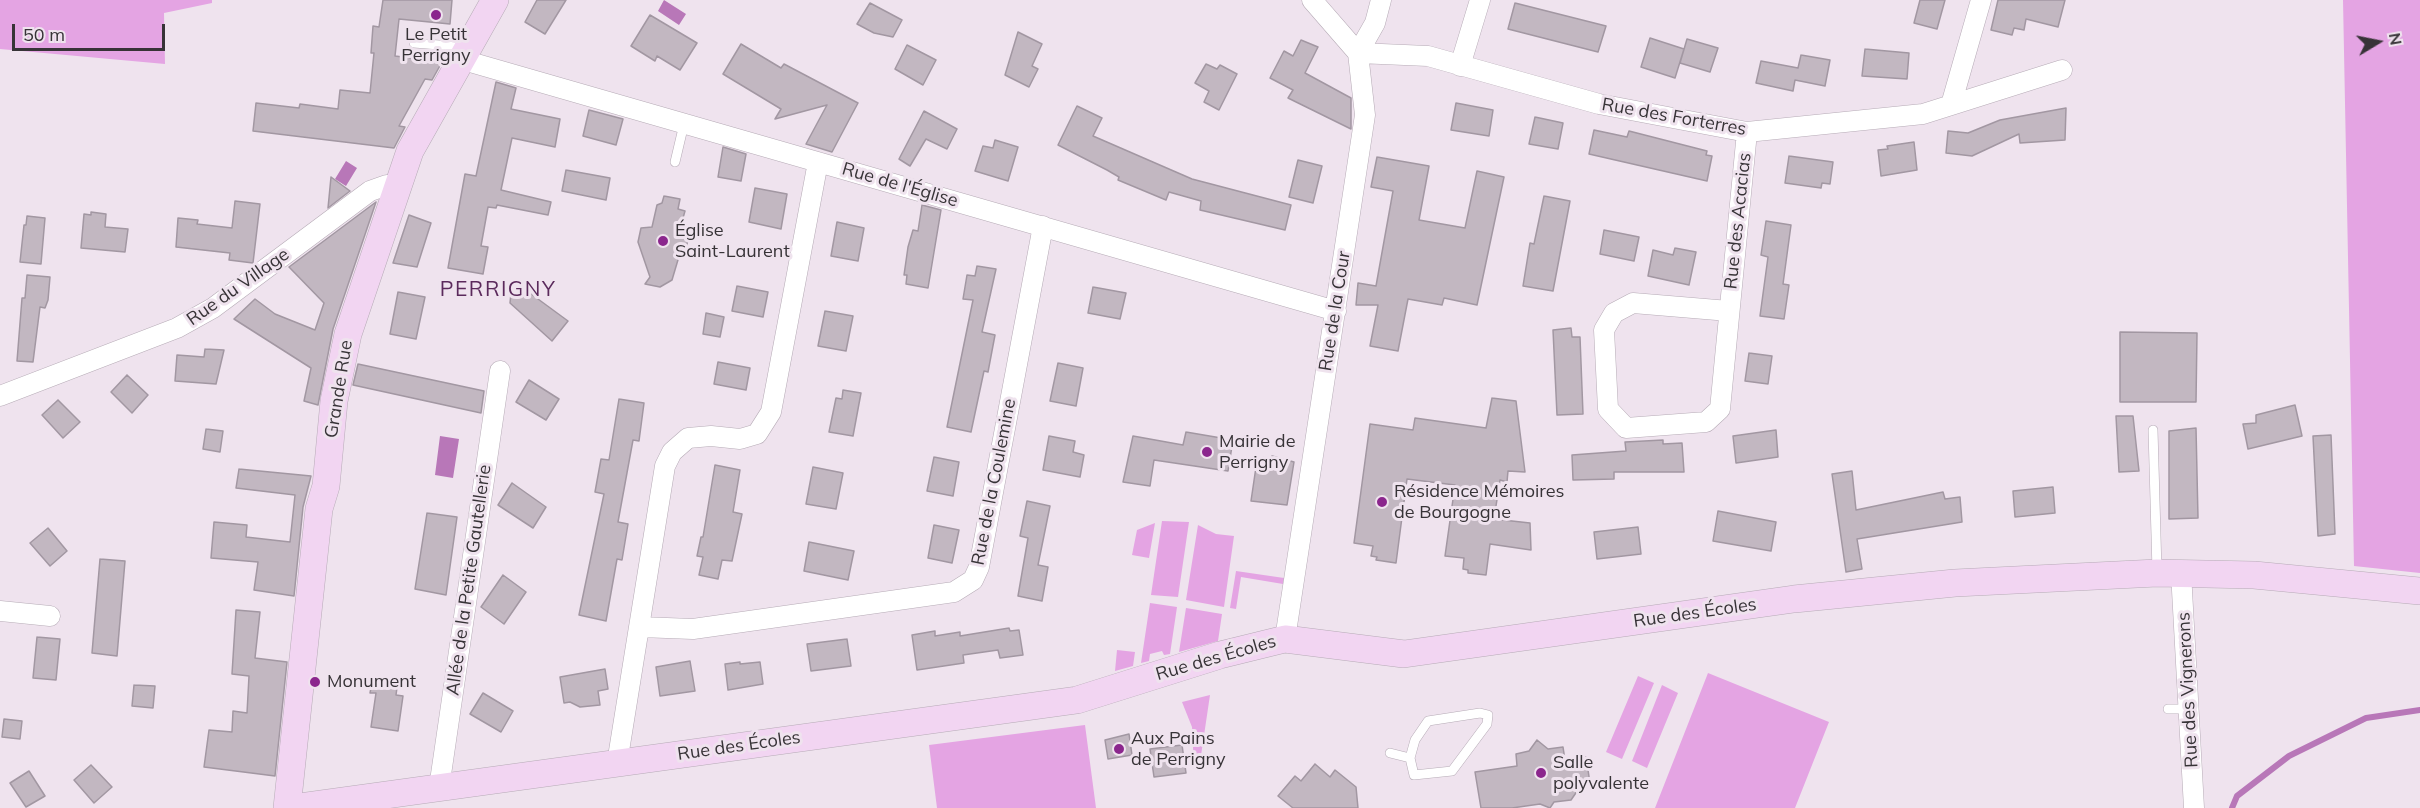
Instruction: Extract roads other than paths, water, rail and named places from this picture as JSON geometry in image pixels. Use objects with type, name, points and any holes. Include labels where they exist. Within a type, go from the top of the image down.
[{"type":"main road","name":"Grande Rue","points":[[289,808],[317,520],[326,486],[339,370],[348,334],[410,151],[495,0]]},
{"type":"main road","name":"Rue des Écoles","points":[[289,808],[1077,700],[1220,655],[1285,639],[1404,654],[1481,641],[1794,599],[1955,583],[2169,573],[2254,575],[2420,591]]},
{"type":"street","points":[[1312,0],[1358,52],[1374,22],[1381,0]]},
{"type":"street","points":[[1460,66],[1480,0]]},
{"type":"street","points":[[1952,105],[1981,0]]},
{"type":"street","name":"Rue des Forterres","points":[[1358,52],[1428,56],[1599,104],[1747,132],[1923,114],[2062,70]]},
{"type":"street","name":"Rue de la Cour","points":[[1285,639],[1365,115],[1358,52]]},
{"type":"street","name":"Rue de l'Église","points":[[466,54],[684,124],[1336,311]]},
{"type":"street","name":"Rue des Acacias","points":[[1729,311],[1633,303],[1614,312],[1604,330],[1608,409],[1626,428],[1707,422],[1720,409],[1747,132]]},
{"type":"street","points":[[621,762],[619,751],[665,466],[672,452],[688,438],[711,436],[740,439],[757,434],[771,412],[818,162]]},
{"type":"street","name":"Rue du Village","points":[[0,396],[177,328],[213,308],[370,191],[387,185],[397,187]]},
{"type":"street","name":"Rue de la Coulemine","points":[[639,627],[693,630],[954,592],[973,580],[979,567],[1043,226]]},
{"type":"street","name":"Allée de la Petite Gautellerie","points":[[439,788],[500,371]]},
{"type":"street","name":"Rue des Vignerons","points":[[2169,573],[2189,709],[2194,808]]},
{"type":"street","points":[[0,611],[50,616]]},
{"type":"lane","points":[[414,43],[466,54]]},
{"type":"lane","points":[[675,162],[684,124]]},
{"type":"lane","points":[[2153,430],[2169,573]]},
{"type":"lane","points":[[2168,709],[2189,709]]},
{"type":"lane","points":[[1480,713],[1488,715],[1487,724],[1452,771],[1414,776],[1410,758],[1415,740],[1428,721],[1480,713]]},
{"type":"lane","points":[[1390,753],[1410,758]]},
{"type":"waterway","points":[[2232,808],[2237,796],[2289,756],[2366,718],[2420,710]]},
{"type":"place","name":"Le Petit Perrigny","points":[[436,15]]},
{"type":"place","name":"Église Saint-Laurent","points":[[663,241]]},
{"type":"place","name":"Mairie de Perrigny","points":[[1207,452]]},
{"type":"place","name":"Résidence Mémoires de Bourgogne","points":[[1382,502]]},
{"type":"place","name":"Monument","points":[[315,682]]},
{"type":"place","name":"Aux Pains de Perrigny","points":[[1119,749]]},
{"type":"place","name":"Salle polyvalente","points":[[1541,773]]},
{"type":"district","name":"PERRIGNY","points":[[498,290]]}]
